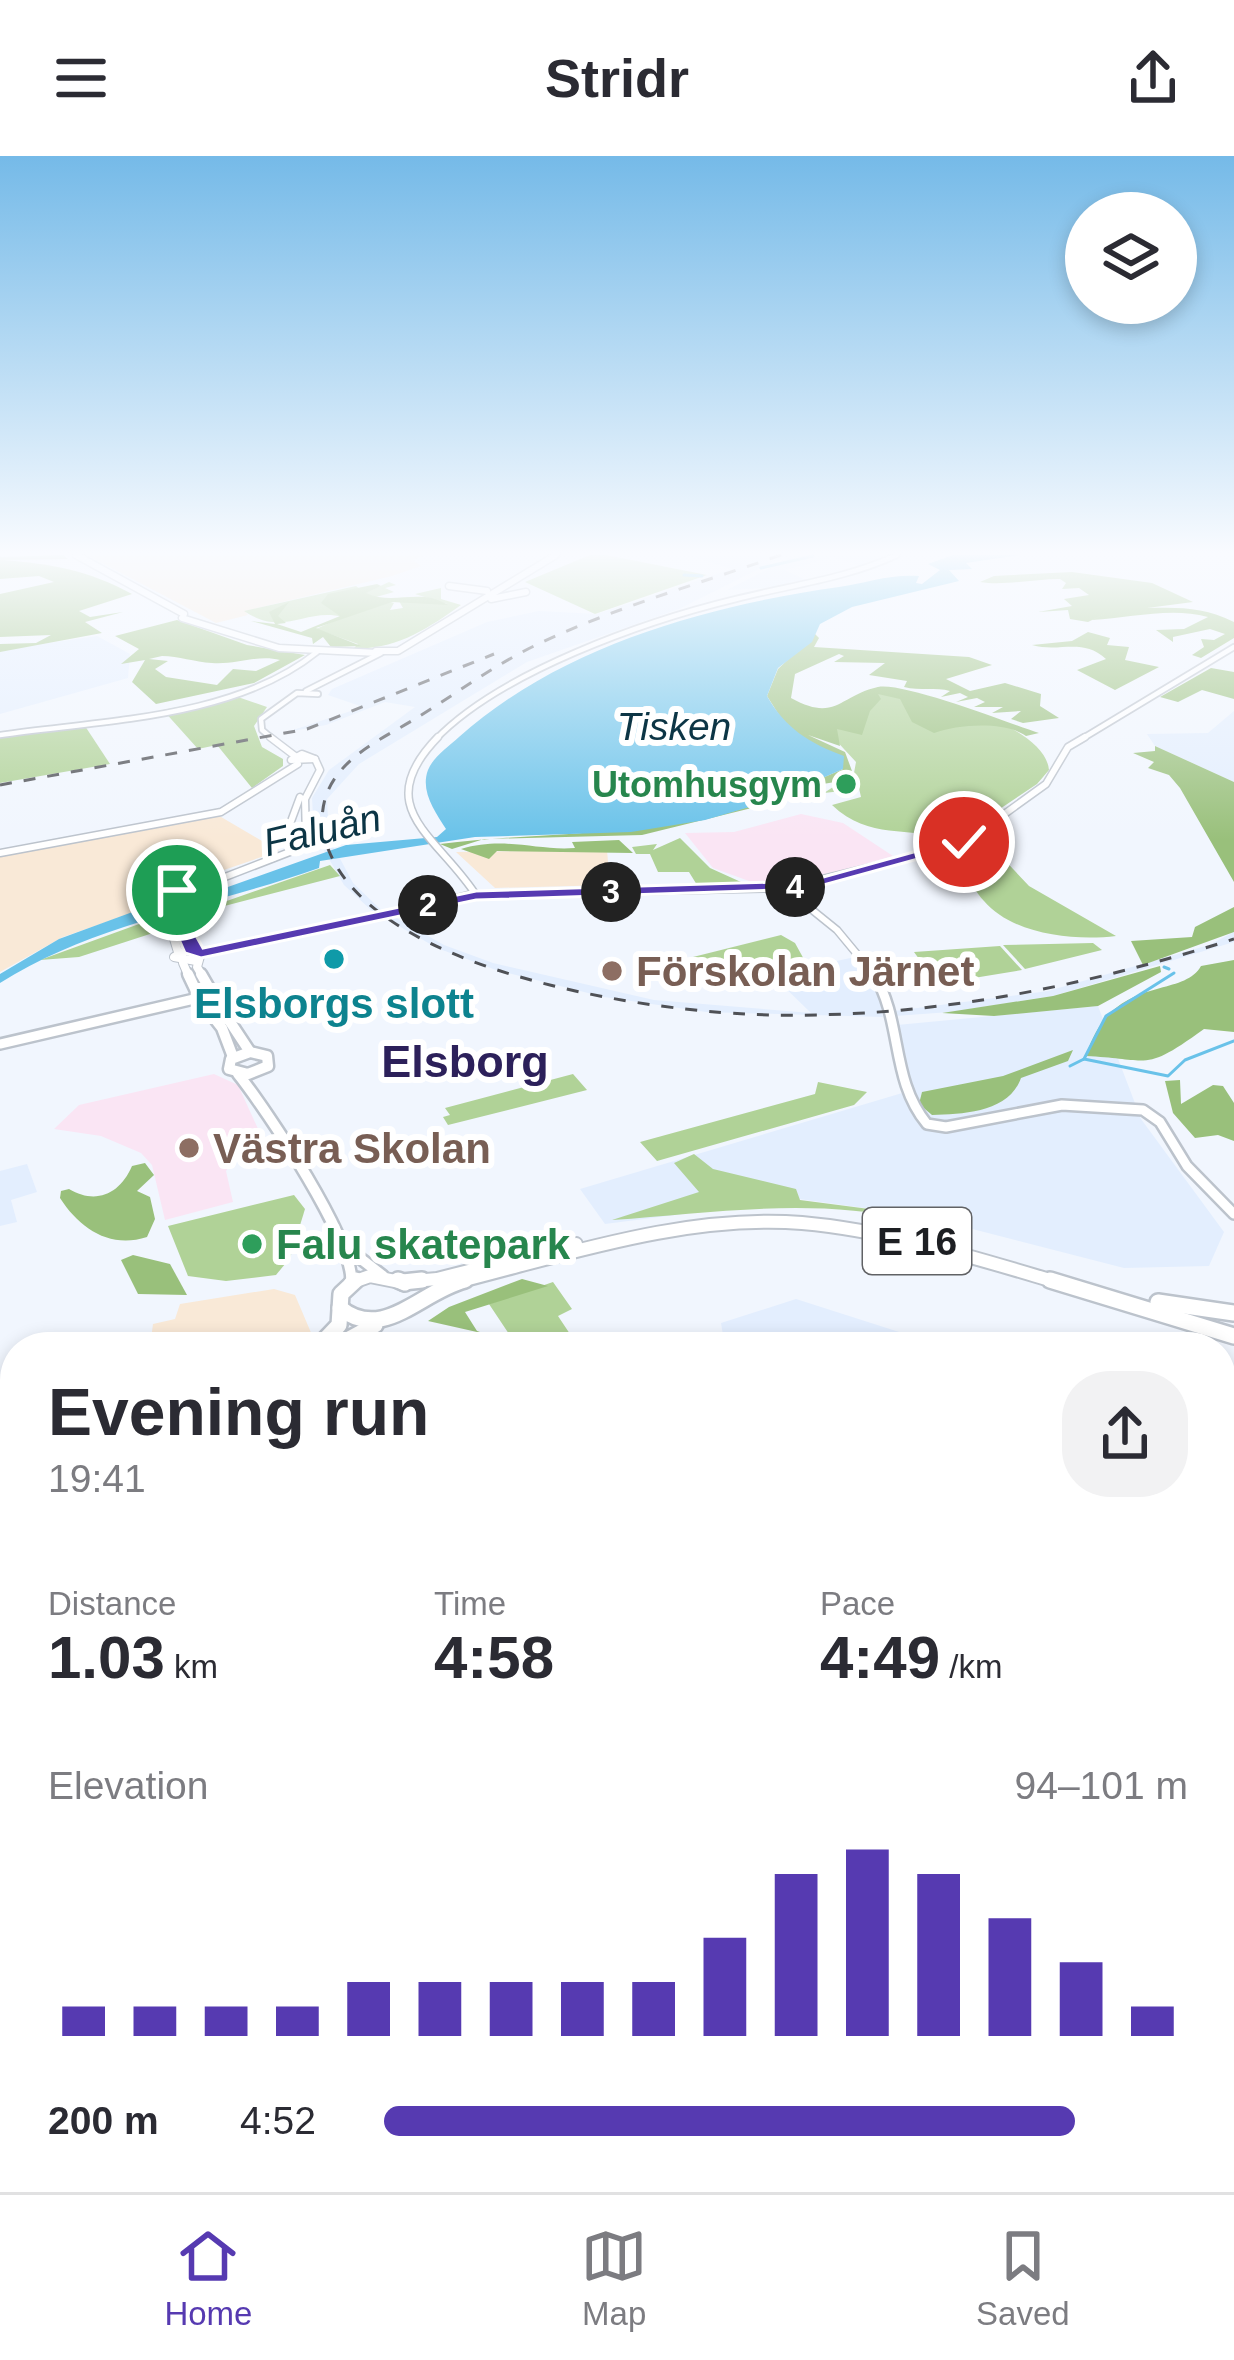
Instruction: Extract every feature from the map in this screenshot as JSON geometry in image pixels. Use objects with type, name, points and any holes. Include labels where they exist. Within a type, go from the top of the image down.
[{"type":"highway","name":"E 16","points":[[383,1276],[403,1282],[436,1279],[677,1221],[800,1215],[899,1228],[1169,1306],[1234,1313]]},
{"type":"highway","name":"E 16","points":[[364,1332],[442,1286],[635,1238],[704,1226],[800,1223],[920,1241],[1221,1332]]},
{"type":"highway","points":[[332,1332],[339,1324],[340,1298],[351,1284],[383,1276]]},
{"type":"highway","points":[[403,1282],[412,1293],[411,1305]]},
{"type":"highway","points":[[340,1308],[356,1321],[384,1322]]},
{"type":"main road","points":[[290,650],[388,650]]},
{"type":"main road","points":[[318,651],[387,650]]},
{"type":"main road","points":[[171,903],[212,994],[250,1052]]},
{"type":"main road","points":[[171,903],[181,957],[197,998],[227,1037],[233,1057]]},
{"type":"main road","points":[[181,957],[196,954]]},
{"type":"main road","points":[[197,998],[212,994]]},
{"type":"main road","points":[[260,1101],[255,1085],[268,1058],[250,1052],[233,1057],[227,1067],[260,1101],[345,1246],[353,1270],[351,1284]]},
{"type":"main road","points":[[238,1074],[259,1072]]},
{"type":"main road","points":[[345,1246],[383,1276]]},
{"type":"street","points":[[476,895],[427,837],[409,804],[407,777],[428,743],[465,716],[589,650]]},
{"type":"street","points":[[196,954],[476,895],[785,888],[964,842],[1046,784],[1063,752],[1228,650]]},
{"type":"street","points":[[0,735],[238,693],[291,674],[318,651]]},
{"type":"street","points":[[300,696],[317,694],[382,653]]},
{"type":"street","points":[[292,826],[313,771],[296,761],[260,724],[300,696],[382,653]]},
{"type":"street","points":[[0,854],[220,812],[296,761],[315,759],[320,770],[305,799],[305,841],[285,855],[171,903]]},
{"type":"street","points":[[292,826],[306,824]]},
{"type":"street","points":[[285,855],[300,838],[292,826]]},
{"type":"street","points":[[785,888],[878,979],[890,1014],[900,1086],[923,1120],[935,1128],[1062,1105],[1142,1110],[1154,1114],[1187,1166],[1233,1210]]},
{"type":"street","points":[[0,1044],[197,998]]},
{"type":"shaded area","points":[[0,650],[123,650],[130,654],[128,678],[0,714]]},
{"type":"shaded area","points":[[422,650],[561,650],[527,662],[359,764],[327,799],[329,838],[353,883],[379,908],[444,945],[493,963],[654,1000],[811,1013],[772,975],[855,957],[879,997],[883,1017],[706,1012],[604,997],[496,970],[437,948],[371,910],[344,885],[314,833],[312,798],[329,770],[415,707],[385,702],[326,725],[287,732],[363,707],[328,695],[332,689]]},
{"type":"shaded area","points":[[1234,711],[1234,782],[1155,746],[1147,734],[1208,733]]},
{"type":"shaded area","points":[[216,814],[279,851],[148,896],[147,908],[63,937],[0,972],[0,855]]},
{"type":"shaded area","points":[[801,814],[843,823],[893,856],[808,880],[760,885],[713,868],[685,833],[734,832]]},
{"type":"shaded area","points":[[607,850],[610,885],[495,888],[456,852]]},
{"type":"shaded area","points":[[1234,932],[1234,942],[1053,996],[895,1016],[894,1011],[1048,991],[1209,945]]},
{"type":"shaded area","points":[[1098,1006],[1141,1119],[1224,1232],[1209,1266],[1124,1268],[922,1216],[799,1199],[605,1224],[580,1189],[909,1091],[897,1025]]},
{"type":"shaded area","name":"Västra Skolan","points":[[214,1074],[238,1085],[264,1142],[240,1150],[226,1171],[233,1202],[165,1220],[152,1165],[141,1153],[101,1136],[54,1129],[79,1105]]},
{"type":"shaded area","points":[[27,1164],[37,1192],[11,1200],[17,1222],[0,1226],[0,1171]]},
{"type":"shaded area","points":[[274,1289],[295,1295],[311,1332],[152,1332],[153,1324],[175,1319],[180,1304]]},
{"type":"shaded area","points":[[796,1299],[899,1332],[722,1332],[721,1323]]},
{"type":"green space","points":[[138,650],[276,650],[305,655],[254,683],[156,704],[132,682],[145,660],[121,664]],"holes":[[[162,656],[212,663],[263,658],[280,660],[256,671],[233,669],[217,685],[166,677],[155,669],[168,661],[149,659]]]},
{"type":"green space","points":[[798,650],[969,657],[992,665],[946,679],[970,691],[1005,683],[1041,694],[1040,706],[1059,718],[1023,723],[1011,719],[1021,711],[992,713],[1003,707],[974,707],[985,702],[977,698],[956,702],[968,697],[960,693],[941,697],[950,691],[904,687],[907,681],[869,675],[885,663],[834,662],[844,656],[839,654],[795,674],[791,698],[828,708],[865,691],[891,687],[1039,733],[1026,736],[982,726],[934,733],[912,722],[900,699],[878,694],[881,699],[870,711],[862,735],[837,729],[840,746],[808,735],[845,752],[852,771],[835,782],[799,788],[843,769],[786,726],[767,696],[778,669]]},
{"type":"green space","points":[[1091,650],[1128,650],[1125,660],[1159,667],[1115,690],[1077,670],[1106,659]]},
{"type":"green space","points":[[1199,650],[1214,650],[1201,658],[1192,655]]},
{"type":"green space","points":[[1211,668],[1234,672],[1234,699],[1202,690],[1178,702],[1160,697]]},
{"type":"green space","points":[[878,687],[949,703],[1004,724],[1042,753],[1049,770],[1037,784],[952,841],[860,824],[832,805],[861,797],[856,775],[850,790],[824,793],[854,773],[856,762],[819,722]]},
{"type":"green space","points":[[235,696],[267,707],[254,726],[262,747],[283,759],[283,766],[252,788],[217,745],[198,749],[163,710]]},
{"type":"green space","points":[[83,723],[110,764],[0,783],[0,737]]},
{"type":"green space","points":[[1155,746],[1234,782],[1234,882],[1180,788],[1169,775],[1148,768],[1154,762],[1133,753],[1155,751]]},
{"type":"green space","points":[[795,789],[788,799],[642,835],[495,839],[665,825],[709,817]]},
{"type":"green space","points":[[680,838],[710,868],[752,887],[697,885],[689,872],[658,872],[650,854],[636,854],[632,847],[657,844],[653,850]]},
{"type":"green space","points":[[481,840],[452,849],[440,844]]},
{"type":"green space","points":[[619,840],[633,853],[497,851],[489,859],[461,849],[492,844],[575,848],[572,842]]},
{"type":"green space","points":[[965,843],[998,853],[1029,886],[1116,936],[1046,933],[1011,922],[996,912],[942,851]]},
{"type":"green space","points":[[330,865],[340,876],[190,915],[207,929],[196,931],[184,916]]},
{"type":"green space","points":[[1234,907],[1234,932],[1143,965],[1131,941],[1192,937],[1195,927]]},
{"type":"green space","points":[[150,920],[159,922],[153,933],[79,957],[40,960]]},
{"type":"green space","points":[[781,935],[795,943],[806,963],[767,969],[755,959],[664,982],[649,968]]},
{"type":"green space","points":[[1093,943],[1102,950],[1025,969],[1003,945]]},
{"type":"green space","points":[[1000,946],[1022,970],[937,984],[914,952]]},
{"type":"green space","points":[[1234,960],[1234,1032],[1204,1029],[1147,1060],[1086,1056],[1112,1011],[1146,992],[1179,983],[1201,966]]},
{"type":"green space","points":[[1160,966],[1161,972],[1098,1006],[994,1016],[942,1013],[1053,996]]},
{"type":"green space","points":[[1073,1050],[1068,1061],[1021,1078],[1007,1098],[984,1109],[932,1115],[919,1104],[922,1092],[1003,1076]]},
{"type":"green space","points":[[573,1074],[587,1090],[448,1125],[443,1117],[450,1115],[445,1108]]},
{"type":"green space","points":[[1180,1080],[1181,1104],[1213,1085],[1223,1086],[1234,1103],[1234,1141],[1218,1135],[1195,1138],[1173,1113],[1165,1081]]},
{"type":"green space","points":[[818,1082],[867,1092],[854,1105],[657,1161],[640,1142],[815,1094]]},
{"type":"green space","points":[[694,1154],[713,1169],[796,1189],[800,1200],[923,1216],[912,1220],[799,1208],[612,1220],[699,1192],[674,1163]]},
{"type":"green space","points":[[145,1163],[154,1175],[137,1191],[150,1197],[155,1219],[147,1237],[121,1240],[97,1234],[60,1198],[61,1191],[69,1189],[89,1196],[106,1194],[121,1184],[132,1166]]},
{"type":"green space","points":[[294,1195],[305,1209],[290,1258],[276,1275],[226,1281],[188,1276],[168,1226]]},
{"type":"green space","points":[[133,1255],[170,1264],[187,1295],[138,1294],[121,1260]]},
{"type":"green space","points":[[522,1279],[548,1286],[465,1312],[480,1332],[428,1321],[449,1307]]},
{"type":"green space","points":[[553,1282],[572,1309],[558,1316],[569,1332],[508,1332],[489,1304]]},
{"type":"water","name":"Tisken","points":[[601,650],[802,650],[778,668],[767,696],[799,733],[844,756],[843,769],[770,801],[705,820],[631,832],[475,837],[320,861],[319,868],[75,945],[0,983],[0,974],[59,939],[138,910],[180,904],[346,845],[437,837],[446,829],[427,793],[426,778],[434,761],[499,705]]},
{"type":"waterway","points":[[1164,967],[1169,969]]},
{"type":"waterway","points":[[1084,1059],[1106,1016],[1174,973]]},
{"type":"waterway","points":[[1084,1059],[1168,1076],[1185,1060],[1234,1041]]},
{"type":"waterway","points":[[1070,1066],[1084,1059]]},
{"type":"railway","points":[[527,650],[375,742],[346,765],[324,802],[323,831],[329,851],[358,893],[403,928],[460,956],[525,978],[660,1006],[831,1015],[1006,996],[1120,972],[1234,939]]},
{"type":"railway","points":[[0,785],[307,729],[494,654]]},
{"type":"place","name":"Utomhusgym","points":[[846,784]]},
{"type":"place","name":"Elsborgs slott","points":[[334,959]]},
{"type":"place","name":"Förskolan Järnet","points":[[612,971]]},
{"type":"place","name":"Västra Skolan","points":[[189,1148]]},
{"type":"place","name":"Falu skatepark","points":[[252,1244]]},
{"type":"district","name":"Elsborg","points":[[465,1061]]},
{"type":"route","points":[[177,890],[172,907],[191,949],[201,953],[476,895],[809,885],[964,842]]},
{"type":"water label","name":"Faluån","points":[[322,830]]}]
